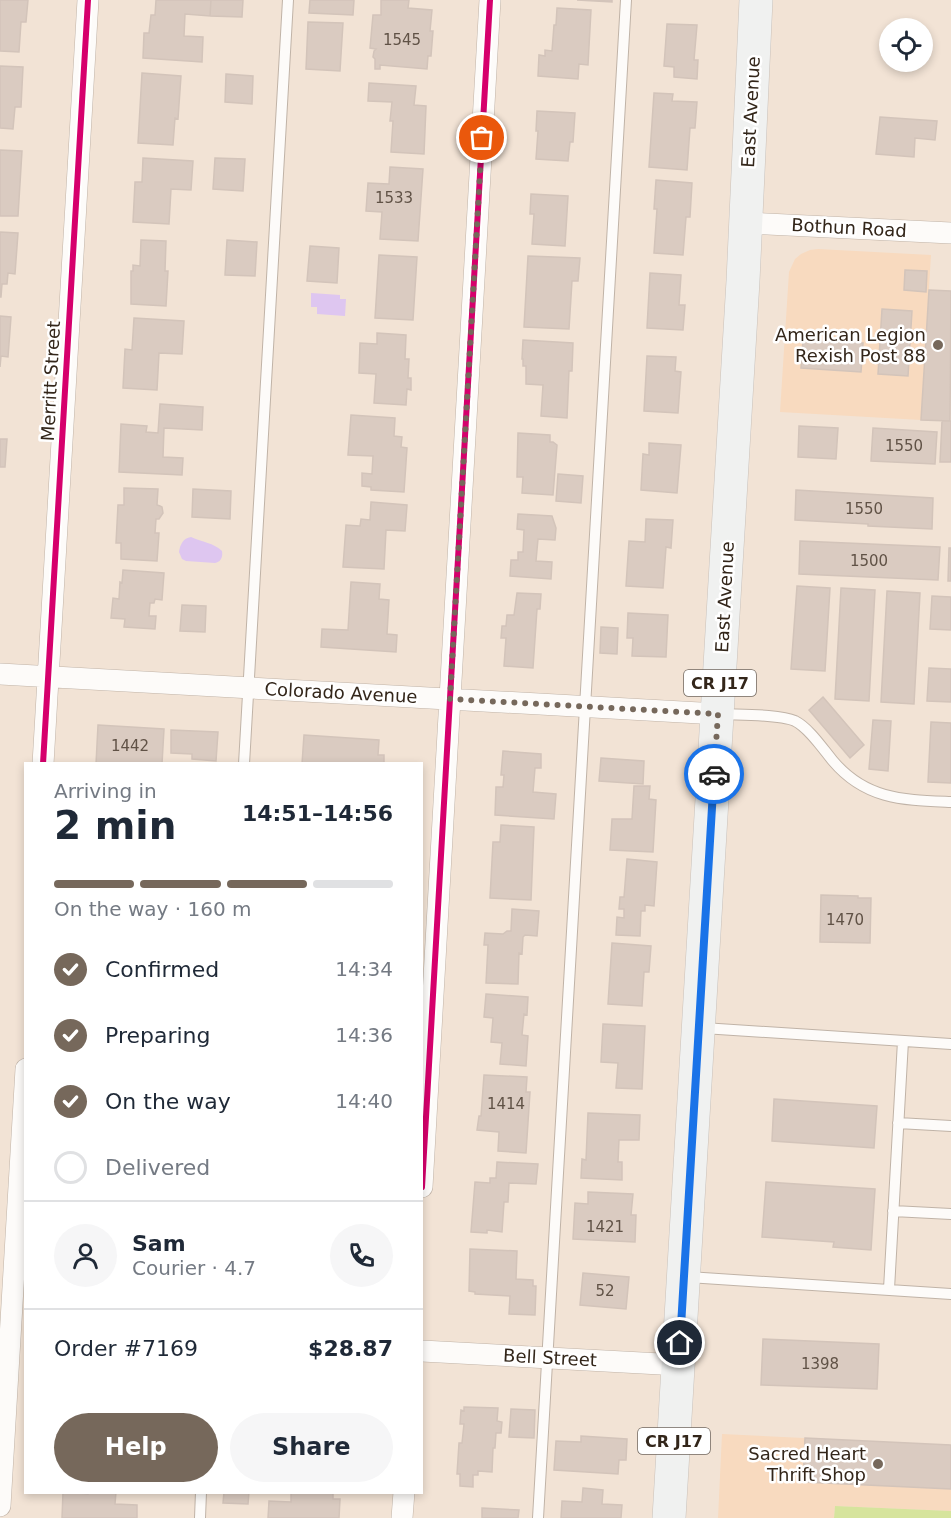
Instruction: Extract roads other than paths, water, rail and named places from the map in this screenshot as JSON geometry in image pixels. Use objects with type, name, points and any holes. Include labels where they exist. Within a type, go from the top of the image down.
[{"type":"main road","name":"East Avenue","points":[[669,1518],[718,714],[746,223],[756,0]]},
{"type":"street","name":"Merritt Street","points":[[43,762],[88,0]]},
{"type":"street","points":[[423,1170],[490,0]]},
{"type":"street","name":"Bothun Road","points":[[746,223],[951,233]]},
{"type":"street","name":"Colorado Avenue","points":[[0,674],[718,714]]},
{"type":"street","points":[[0,1506],[24,1106]]},
{"type":"street","name":"Bell Street","points":[[423,1350],[679,1365]]},
{"type":"street","points":[[402,1518],[404,1494]]},
{"type":"lane","points":[[243,762],[288,0]]},
{"type":"lane","points":[[538,1518],[626,0]]},
{"type":"lane","points":[[718,714],[780,717],[794,721],[804,727],[842,772],[872,791],[905,800],[951,802]]},
{"type":"lane","points":[[699,1028],[951,1044]]},
{"type":"lane","points":[[889,1289],[903,1041]]},
{"type":"lane","points":[[898,1124],[951,1126]]},
{"type":"lane","points":[[893,1211],[951,1214]]},
{"type":"lane","points":[[684,1276],[951,1293]]},
{"type":"lane","points":[[200,1518],[201,1494]]},
{"type":"place","name":"American Legion Rexish Post 88","points":[[938,345]]},
{"type":"place","name":"Sacred Heart Thrift Shop","points":[[878,1464]]}]
